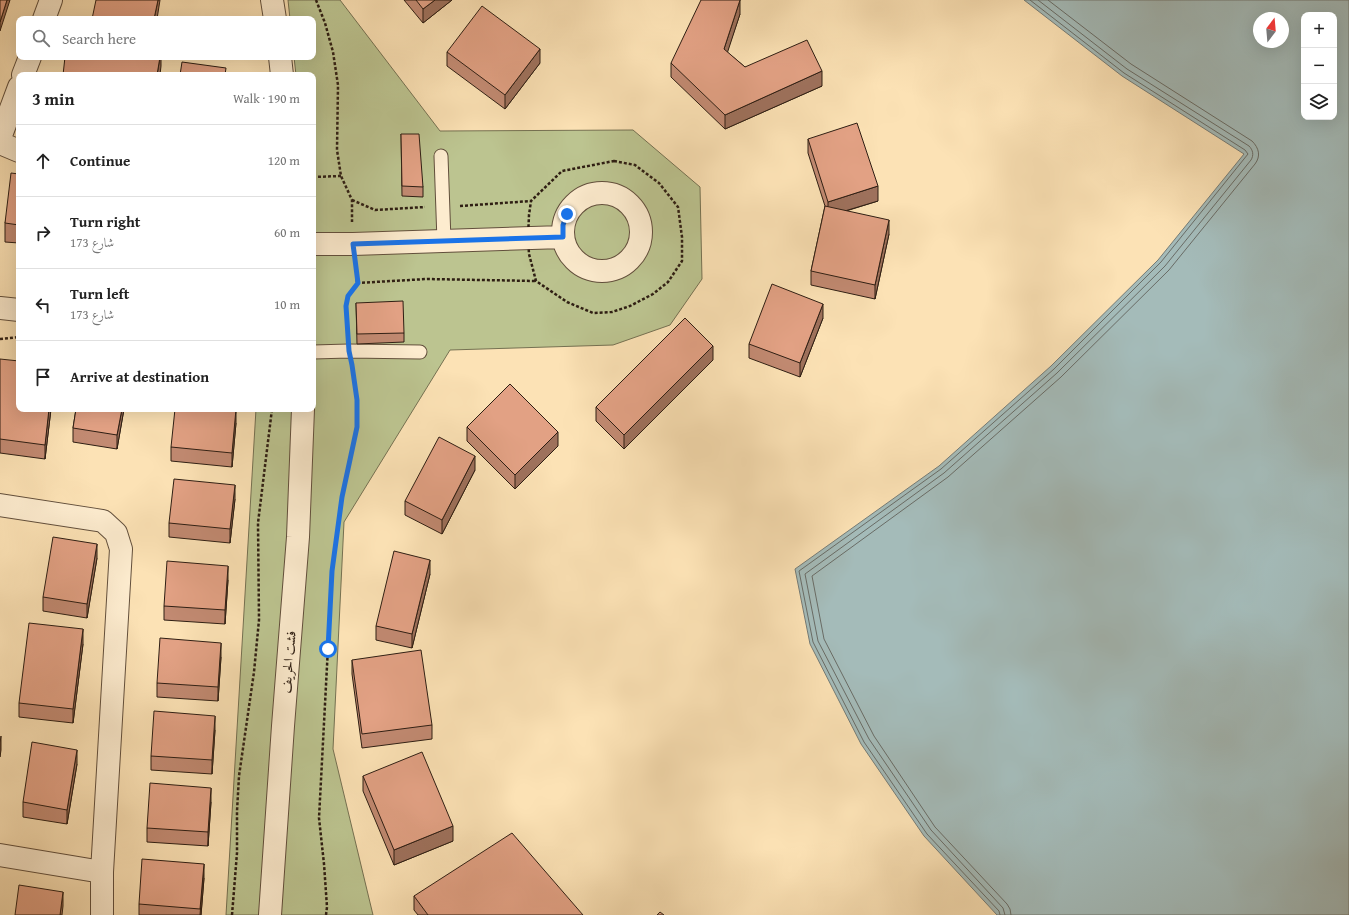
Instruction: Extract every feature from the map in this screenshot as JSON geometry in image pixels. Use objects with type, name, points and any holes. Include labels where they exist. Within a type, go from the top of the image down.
[{"type":"street","points":[[45,16],[51,0]]},
{"type":"street","points":[[272,0],[275,16]]},
{"type":"street","points":[[25,72],[29,60]]},
{"type":"street","points":[[280,60],[282,72]]},
{"type":"street","points":[[0,138],[16,95]]},
{"type":"street","points":[[0,143],[16,150]]},
{"type":"street","points":[[316,244],[563,237]]},
{"type":"street","points":[[0,308],[16,310]]},
{"type":"street","name":"فشت الحريف","points":[[270,915],[298,538],[303,412]]},
{"type":"street","points":[[0,505],[103,521],[116,533],[121,549],[102,872],[102,915]]},
{"type":"street","points":[[0,856],[102,872]]},
{"type":"lane","points":[[441,156],[444,241]]},
{"type":"lane","points":[[316,352],[420,352]]},
{"type":"path","points":[[316,0],[325,23],[333,52],[338,85],[337,150],[341,176],[352,200],[353,244],[358,283],[348,296],[346,306],[349,351],[357,400],[357,427],[342,497],[332,571],[319,818],[324,864],[326,915]]},
{"type":"path","points":[[358,283],[427,280],[536,281],[566,302],[593,313],[612,312],[630,306],[653,294],[668,282],[682,261],[682,236],[678,207],[660,183],[635,165],[614,161],[562,170],[531,201],[528,238],[529,254],[536,281]]},
{"type":"path","points":[[316,177],[341,176]]},
{"type":"path","points":[[0,339],[16,337]]},
{"type":"path","points":[[232,915],[237,853],[238,776],[254,672],[260,620],[258,523],[272,412]]},
{"type":"green space","points":[[288,0],[340,0],[440,131],[633,130],[700,187],[702,279],[670,325],[613,345],[450,350],[344,522],[333,749],[373,915],[226,915],[256,412],[316,412],[316,72],[296,72],[294,60],[316,60],[316,16],[290,16]]},
{"type":"water","points":[[1024,0],[1349,0],[1349,915],[997,915],[924,836],[861,744],[810,644],[795,569],[939,466],[1051,366],[1158,260],[1244,154],[1122,76]]},
{"type":"building","points":[[0,0],[7,0],[0,22]]},
{"type":"building","points":[[96,0],[158,0],[155,16],[93,16]]},
{"type":"building","points":[[416,0],[435,0],[423,9]]},
{"type":"building","points":[[701,0],[740,0],[724,49],[745,67],[807,40],[822,71],[725,115],[671,63]]},
{"type":"building","points":[[482,6],[540,49],[505,95],[447,52]]},
{"type":"building","points":[[65,60],[160,60],[158,72],[63,72]]},
{"type":"building","points":[[182,62],[226,68],[225,72],[180,72]]},
{"type":"building","points":[[857,123],[878,186],[828,202],[808,139]]},
{"type":"building","points":[[401,134],[419,134],[423,187],[402,186]]},
{"type":"building","points":[[11,173],[16,174],[16,225],[5,223]]},
{"type":"building","points":[[825,206],[889,220],[875,285],[811,271]]},
{"type":"building","points":[[772,284],[823,304],[800,363],[749,344]]},
{"type":"building","points":[[403,301],[404,333],[357,334],[356,303]]},
{"type":"building","points":[[685,318],[713,346],[624,435],[596,407]]},
{"type":"building","points":[[0,359],[16,361],[16,412],[49,412],[45,445],[0,439]]},
{"type":"building","points":[[510,384],[558,432],[515,475],[467,427]]},
{"type":"building","points":[[76,412],[121,412],[117,435],[73,428]]},
{"type":"building","points":[[175,412],[236,412],[232,453],[171,447]]},
{"type":"building","points":[[439,437],[475,456],[442,520],[405,501]]},
{"type":"building","points":[[174,479],[235,485],[230,529],[169,523]]},
{"type":"building","points":[[53,537],[97,544],[87,604],[43,597]]},
{"type":"building","points":[[394,551],[430,560],[412,634],[376,626]]},
{"type":"building","points":[[167,561],[228,566],[225,610],[164,606]]},
{"type":"building","points":[[29,623],[83,629],[73,709],[19,703]]},
{"type":"building","points":[[160,638],[221,643],[218,687],[157,683]]},
{"type":"building","points":[[421,650],[432,725],[362,734],[352,660]]},
{"type":"building","points":[[154,711],[215,716],[212,760],[151,756]]},
{"type":"building","points":[[32,742],[77,750],[67,810],[23,802]]},
{"type":"building","points":[[422,752],[453,826],[394,850],[363,776]]},
{"type":"building","points":[[150,783],[211,788],[208,832],[147,828]]},
{"type":"building","points":[[512,833],[583,915],[428,915],[414,896]]},
{"type":"building","points":[[142,859],[204,864],[200,909],[139,904]]},
{"type":"building","points":[[19,885],[63,892],[60,915],[15,915]]},
{"type":"building","points":[[660,912],[664,915],[657,915]]},
{"type":"route","points":[[328,649],[332,571],[342,497],[357,427],[357,400],[349,351],[346,306],[348,296],[358,283],[353,244],[563,237],[563,225],[567,214]]}]
